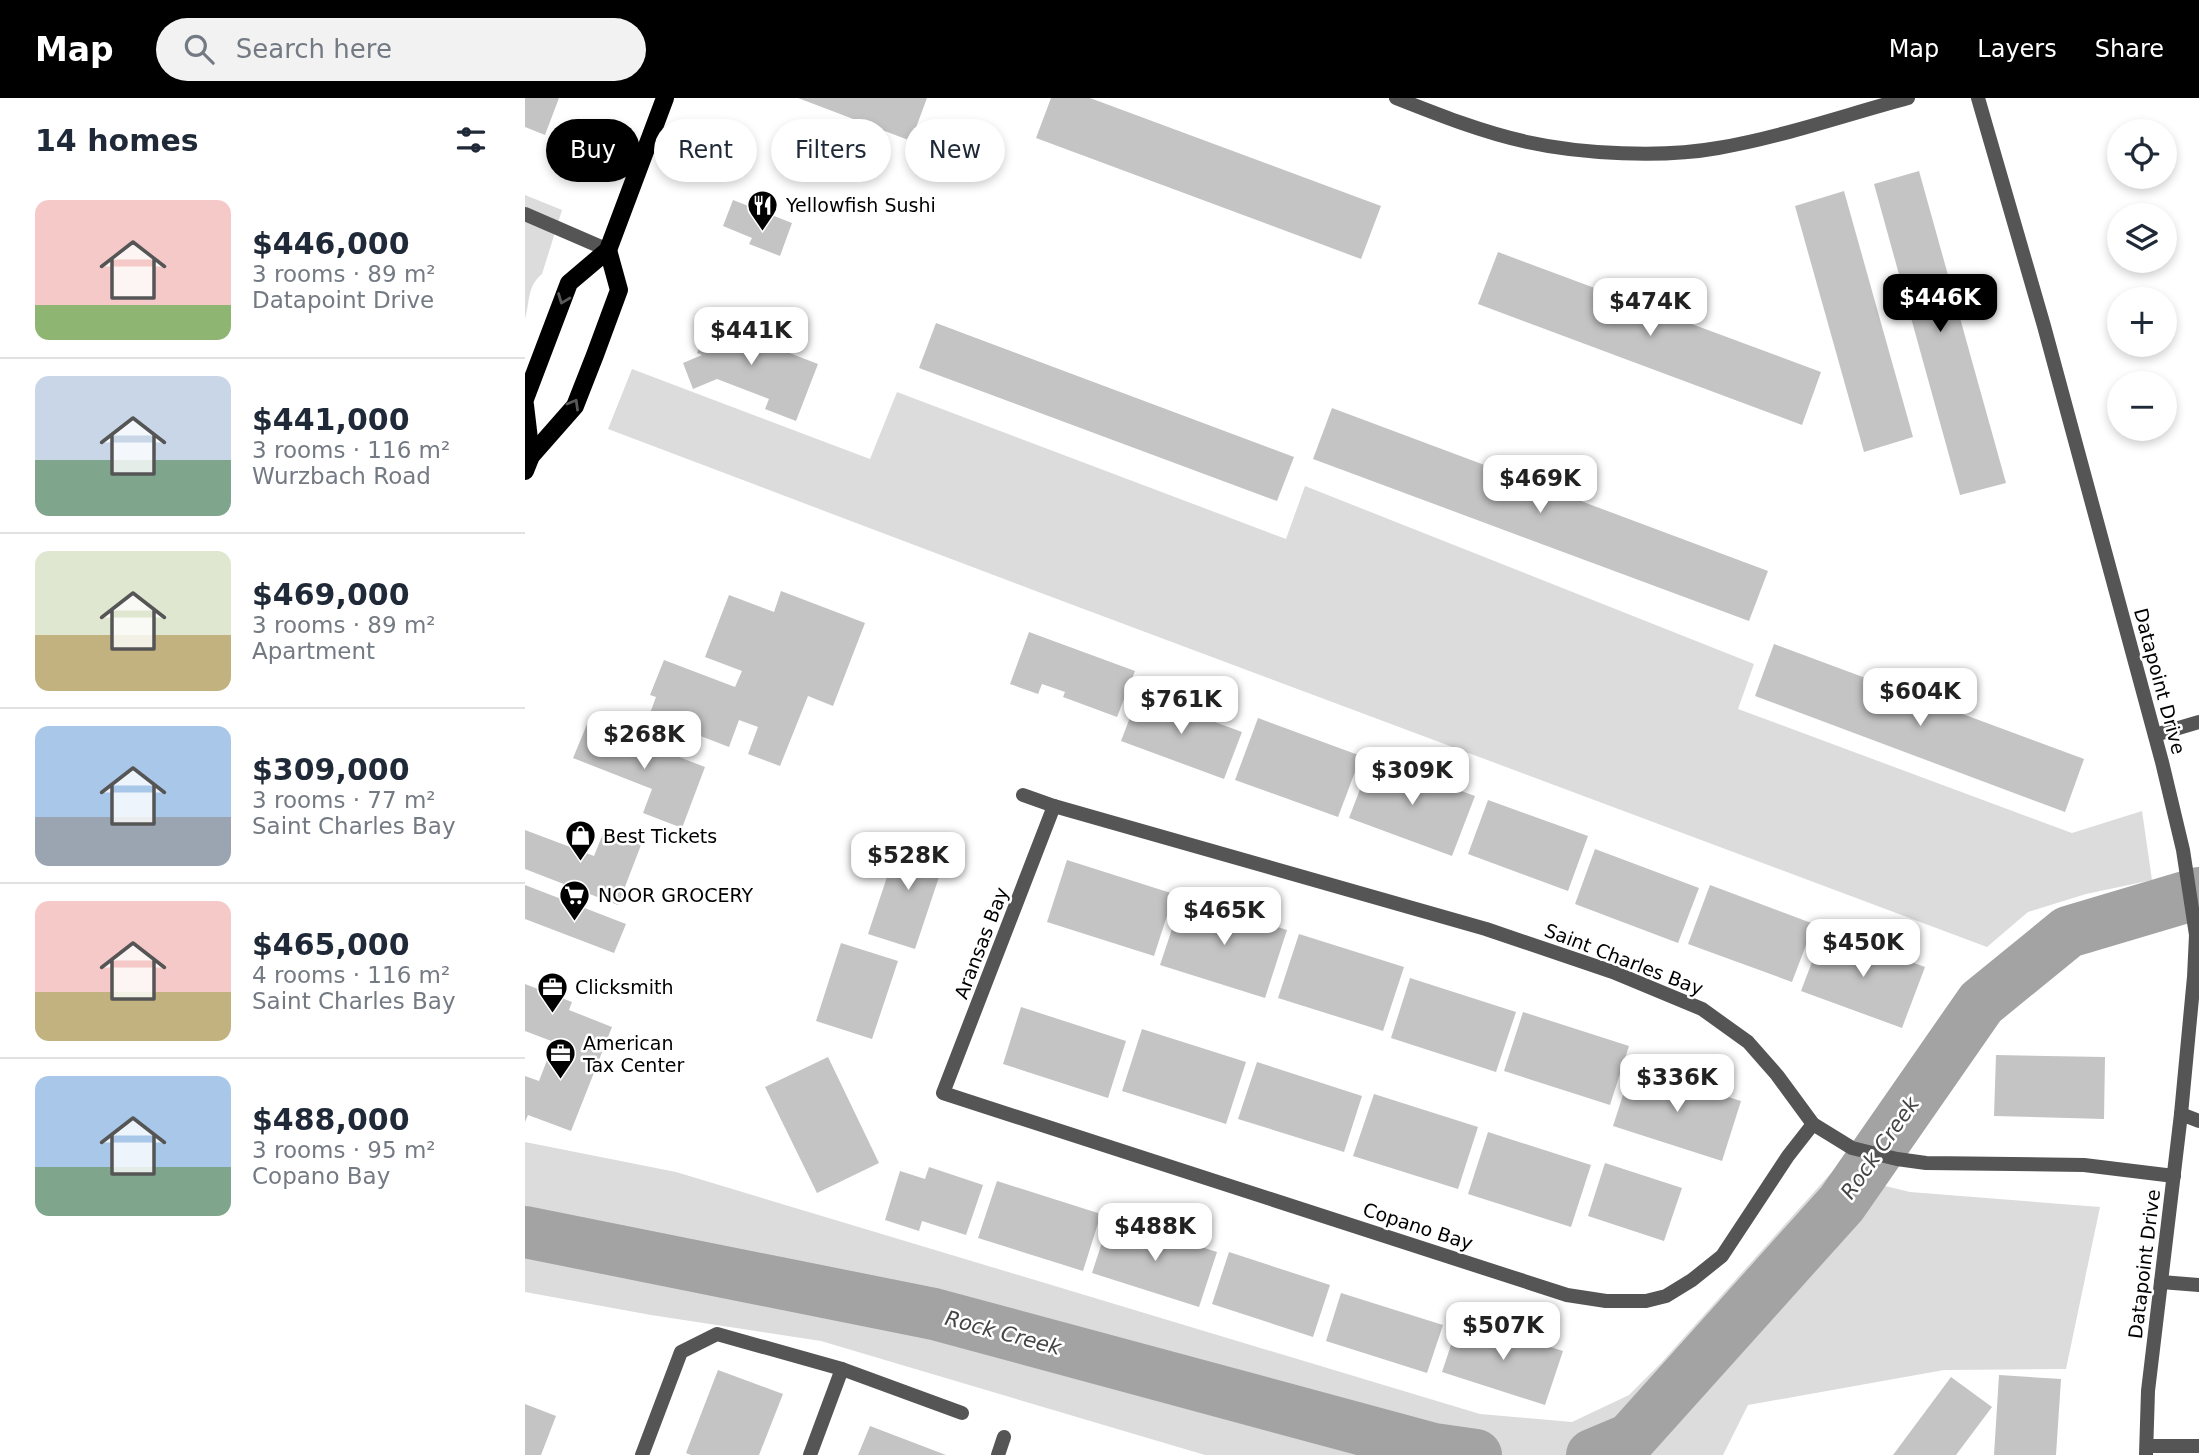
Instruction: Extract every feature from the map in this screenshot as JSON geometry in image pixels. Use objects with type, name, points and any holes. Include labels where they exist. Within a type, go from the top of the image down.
[{"type":"main road","points":[[525,399],[569,284],[608,250],[665,98]]},
{"type":"main road","points":[[528,463],[575,406],[595,355],[619,290],[608,250]]},
{"type":"main road","points":[[525,405],[528,463]]},
{"type":"street","points":[[1396,98],[1452,120],[1528,142],[1609,153],[1646,153],[1714,149],[1749,142],[1908,98]]},
{"type":"street","name":"Datapoint Drive","points":[[1978,98],[2044,326],[2155,735],[2183,850],[2196,935],[2197,955],[2181,1114],[2148,1391],[2146,1451]]},
{"type":"street","points":[[525,214],[608,250]]},
{"type":"street","points":[[2155,735],[2199,722]]},
{"type":"street","name":"Saint Charles Bay","points":[[1023,795],[1486,929],[1670,995],[1702,1009],[1748,1042],[1777,1075],[1813,1124],[1852,1148],[1926,1163],[2084,1165],[2174,1176]]},
{"type":"street","name":"Aransas Bay","points":[[943,1093],[1054,806]]},
{"type":"street","name":"Copano Bay","points":[[943,1093],[1567,1295],[1606,1301],[1646,1301],[1666,1296],[1722,1256],[1788,1156],[1813,1124]]},
{"type":"street","points":[[2181,1114],[2199,1121]]},
{"type":"street","points":[[2161,1282],[2199,1286]]},
{"type":"street","points":[[642,1455],[681,1352],[717,1334],[842,1369],[962,1413]]},
{"type":"street","points":[[810,1455],[842,1369]]},
{"type":"street","points":[[998,1455],[1004,1437]]},
{"type":"street","points":[[2146,1451],[2199,1446]]},
{"type":"shaded area","points":[[525,195],[562,210],[542,274],[531,289],[525,319]]},
{"type":"shaded area","points":[[632,369],[870,459],[897,392],[1286,539],[1305,486],[1754,664],[1738,709],[2072,833],[2142,811],[2152,880],[2086,894],[2028,912],[1987,947],[608,429]]},
{"type":"shaded area","points":[[525,1142],[676,1172],[1480,1414],[1572,1422],[1629,1395],[1661,1363],[1831,1173],[1910,1192],[2100,1207],[2066,1369],[1944,1370],[1748,1405],[1723,1455],[1205,1455],[821,1341],[651,1315],[525,1292]]},
{"type":"building","points":[[525,98],[559,98],[551,119],[546,119],[545,135],[525,127]]},
{"type":"building","points":[[798,98],[927,98],[919,119],[905,119],[905,139],[891,133],[891,119],[853,119]]},
{"type":"building","points":[[1051,98],[1090,98],[1381,206],[1361,259],[1036,138]]},
{"type":"building","points":[[1919,171],[2006,483],[1960,495],[1874,184]]},
{"type":"building","points":[[1844,191],[1913,437],[1864,452],[1795,206]]},
{"type":"building","name":"Yellowfish Sushi","points":[[733,200],[792,223],[780,256],[749,244],[752,238],[723,226]]},
{"type":"building","points":[[1498,252],[1821,372],[1802,425],[1478,304]]},
{"type":"building","points":[[712,312],[736,321],[732,331],[818,364],[796,421],[765,409],[769,399],[717,379],[693,389],[683,363],[702,355],[697,353]]},
{"type":"building","points":[[936,323],[1294,457],[1277,501],[919,368]]},
{"type":"building","points":[[1332,408],[1768,571],[1749,621],[1313,459]]},
{"type":"building","points":[[781,591],[865,623],[833,706],[808,696],[780,766],[748,754],[758,727],[739,720],[729,747],[649,716],[656,697],[650,695],[664,660],[735,687],[742,671],[705,657],[729,595],[774,612]]},
{"type":"building","points":[[1029,632],[1135,671],[1117,717],[1063,697],[1065,692],[1042,684],[1038,694],[1010,684]]},
{"type":"building","points":[[1774,644],[2084,759],[2065,812],[1755,696]]},
{"type":"building","points":[[1139,694],[1242,732],[1224,779],[1121,741]]},
{"type":"building","points":[[1258,718],[1361,756],[1338,817],[1235,780]]},
{"type":"building","points":[[588,722],[705,767],[682,828],[643,813],[652,789],[573,758]]},
{"type":"building","points":[[1372,758],[1475,796],[1452,856],[1349,818]]},
{"type":"building","points":[[1488,800],[1588,836],[1568,891],[1468,854]]},
{"type":"building","name":"Best Tickets","points":[[525,830],[594,856],[604,831],[641,845],[618,905],[525,869]]},
{"type":"building","points":[[901,835],[948,850],[915,949],[868,934]]},
{"type":"building","points":[[1595,849],[1699,888],[1678,943],[1575,904]]},
{"type":"building","points":[[1067,860],[1174,894],[1154,956],[1047,922]]},
{"type":"building","name":"NOOR GROCERY","points":[[525,885],[626,924],[614,953],[525,919]]},
{"type":"building","points":[[1710,885],[1814,924],[1792,982],[1688,944]]},
{"type":"building","points":[[1183,896],[1287,930],[1265,998],[1160,965]]},
{"type":"building","points":[[1824,930],[1925,967],[1902,1028],[1801,991]]},
{"type":"building","points":[[1299,934],[1404,967],[1383,1031],[1278,998]]},
{"type":"building","points":[[841,943],[898,961],[872,1039],[816,1021]]},
{"type":"building","points":[[1410,978],[1516,1012],[1496,1072],[1391,1038]]},
{"type":"building","points":[[525,984],[572,1002],[569,1010],[612,1027],[571,1131],[528,1115],[525,1122],[525,1076],[539,1081],[554,1042],[525,1031]]},
{"type":"building","points":[[1021,1007],[1126,1041],[1108,1098],[1003,1064]]},
{"type":"building","points":[[1523,1012],[1629,1046],[1610,1105],[1504,1071]]},
{"type":"building","points":[[1142,1029],[1246,1062],[1226,1124],[1122,1091]]},
{"type":"building","points":[[1996,1055],[2105,1057],[2104,1119],[1994,1116]]},
{"type":"building","points":[[828,1057],[879,1163],[817,1193],[765,1087]]},
{"type":"building","points":[[1257,1062],[1362,1096],[1344,1152],[1238,1119]]},
{"type":"building","points":[[1632,1067],[1741,1101],[1722,1161],[1613,1126]]},
{"type":"building","points":[[1374,1094],[1478,1127],[1458,1189],[1353,1156]]},
{"type":"building","points":[[1488,1132],[1591,1165],[1571,1227],[1468,1194]]},
{"type":"building","points":[[1605,1163],[1682,1188],[1664,1241],[1588,1216]]},
{"type":"building","points":[[929,1167],[983,1185],[966,1235],[922,1221],[919,1231],[885,1220],[900,1171],[925,1179]]},
{"type":"building","points":[[997,1181],[1101,1214],[1083,1271],[978,1238]]},
{"type":"building","points":[[1110,1218],[1217,1252],[1199,1307],[1092,1273]]},
{"type":"building","points":[[1229,1252],[1330,1285],[1313,1337],[1212,1304]]},
{"type":"building","points":[[1341,1293],[1443,1325],[1427,1373],[1326,1341]]},
{"type":"building","points":[[1460,1318],[1563,1351],[1545,1405],[1442,1372]]},
{"type":"building","points":[[718,1370],[783,1394],[759,1455],[686,1453]]},
{"type":"building","points":[[1999,1375],[2061,1379],[2056,1455],[1994,1455]]},
{"type":"building","points":[[1951,1377],[1992,1407],[1956,1455],[1893,1455]]},
{"type":"building","points":[[525,1404],[556,1416],[541,1455],[525,1455]]},
{"type":"building","points":[[870,1426],[946,1455],[858,1455]]},
{"type":"waterway","name":"Rock Creek","points":[[1592,1455],[1630,1439],[1842,1203],[1981,1003],[2068,932],[2199,893]]},
{"type":"waterway","name":"Rock Creek","points":[[525,1232],[934,1314],[1434,1449],[1476,1455]]},
{"type":"place","name":"Yellowfish Sushi","points":[[763,232]]},
{"type":"place","name":"Best Tickets","points":[[580,863]]},
{"type":"place","name":"NOOR GROCERY","points":[[575,922]]},
{"type":"place","name":"Clicksmith","points":[[552,1014]]},
{"type":"place","name":"American Tax Center","points":[[560,1081]]}]
